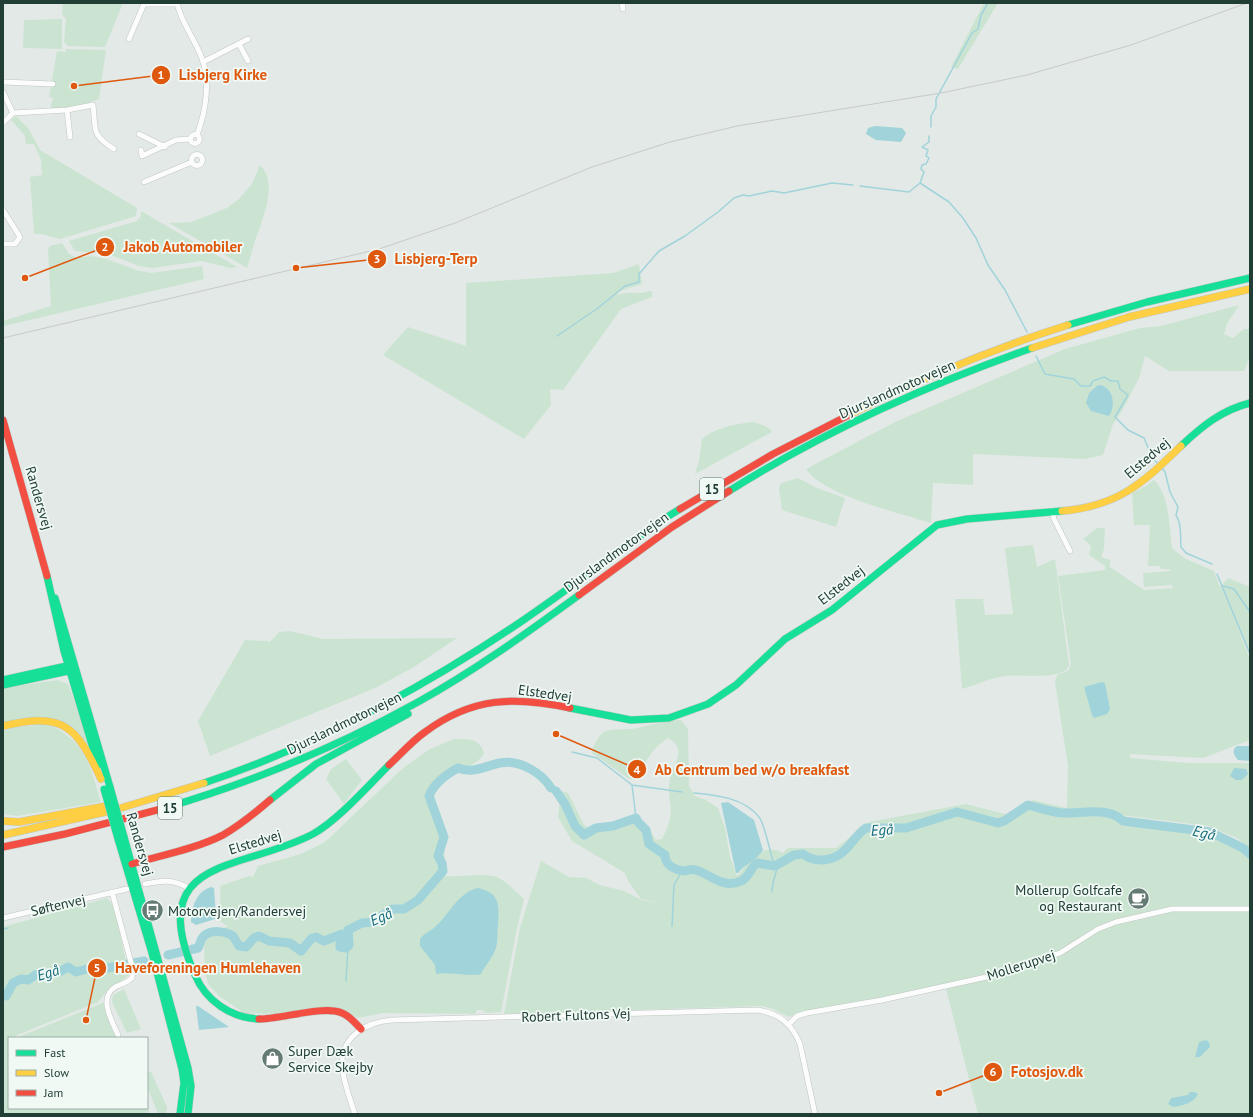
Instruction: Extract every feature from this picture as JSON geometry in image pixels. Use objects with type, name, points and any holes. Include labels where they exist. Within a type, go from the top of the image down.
[{"type":"main road","name":"Djurslandmotorvejen","points":[[3,835],[117,810],[212,781],[313,740],[371,713],[427,682],[516,625],[681,509],[779,450],[882,398],[985,354],[1078,322],[1190,291],[1250,278]]},
{"type":"main road","name":"Djurslandmotorvejen","points":[[3,848],[82,832],[156,813],[237,786],[298,761],[372,726],[433,693],[548,618],[600,577],[706,505],[784,459],[894,403],[988,364],[1082,331],[1155,310],[1250,289]]},
{"type":"main road","name":"Elstedvej","points":[[361,1029],[347,1016],[329,1010],[265,1020],[248,1018],[232,1013],[214,1003],[202,990],[195,976],[187,950],[181,918],[184,902],[190,889],[200,877],[208,871],[295,843],[315,833],[333,819],[424,732],[453,714],[486,703],[522,700],[541,702],[614,718],[631,720],[669,718],[708,704],[736,685],[785,639],[832,610],[937,525],[967,518],[1085,508],[1118,496],[1145,480],[1194,434],[1216,418],[1231,408],[1250,403]]},
{"type":"main road","name":"Randersvej","points":[[3,420],[49,584],[68,668],[101,779],[107,788]]},
{"type":"main road","name":"Randersvej","points":[[49,584],[65,628],[76,666],[107,788],[188,1068],[191,1086],[188,1114]]},
{"type":"main road","points":[[129,865],[203,843],[241,824],[304,772],[422,706],[467,678],[492,661],[548,618]]},
{"type":"main road","points":[[3,685],[76,666]]},
{"type":"main road","points":[[3,680],[68,668]]},
{"type":"main road","points":[[3,726],[34,719],[52,720],[62,724],[77,736],[88,750],[101,779]]},
{"type":"main road","points":[[3,821],[32,820],[106,807],[212,781]]},
{"type":"main road","points":[[3,818],[32,820]]},
{"type":"main road","name":"Randersvej","points":[[129,865],[182,1069],[183,1102],[180,1114]]},
{"type":"street","points":[[130,39],[144,4],[177,3],[203,62],[206,75],[206,87],[201,123],[197,135],[199,140],[196,143],[197,154],[202,158],[202,162],[197,165],[192,162]]},
{"type":"street","points":[[622,3],[623,9]]},
{"type":"street","points":[[203,62],[248,40]]},
{"type":"street","points":[[239,44],[248,61]]},
{"type":"street","points":[[3,82],[53,84]]},
{"type":"street","points":[[3,92],[13,113]]},
{"type":"street","points":[[3,123],[13,113],[66,110],[93,105],[97,136],[101,141],[114,149]]},
{"type":"street","points":[[66,110],[70,137]]},
{"type":"street","points":[[139,134],[165,147]]},
{"type":"street","points":[[190,139],[192,135],[197,135]]},
{"type":"street","points":[[142,150],[142,156],[165,147],[176,140],[190,139],[192,142],[196,143]]},
{"type":"street","points":[[192,162],[192,157],[197,154]]},
{"type":"street","points":[[144,182],[192,162]]},
{"type":"street","points":[[3,210],[20,237],[15,244],[3,244]]},
{"type":"street","points":[[1052,512],[1070,551]]},
{"type":"street","points":[[145,884],[167,880],[180,883],[190,889]]},
{"type":"street","name":"Søftenvej","points":[[3,918],[127,889]]},
{"type":"street","points":[[112,892],[132,964],[132,978],[108,993],[106,999],[107,1006],[118,1036]]},
{"type":"street","name":"Mollerupvej","points":[[789,1024],[797,1016],[807,1013],[959,984],[1040,961],[1060,953],[1098,929],[1116,922],[1172,909],[1250,909]]},
{"type":"street","name":"Robert Fultons Vej","points":[[361,1029],[374,1022],[392,1020],[757,1010],[774,1014],[789,1024]]},
{"type":"street","points":[[789,1024],[800,1044],[815,1114]]},
{"type":"street","points":[[354,1114],[342,1066],[346,1047],[361,1029]]},
{"type":"green space","points":[[63,3],[123,3],[105,47],[68,46],[64,42],[66,19],[62,14]]},
{"type":"green space","points":[[984,3],[998,3],[958,69],[951,67]]},
{"type":"green space","points":[[62,19],[62,49],[23,48],[24,20]]},
{"type":"green space","points":[[66,49],[106,50],[99,99],[73,108],[50,110],[53,98],[49,97],[57,51],[66,52]]},
{"type":"green space","points":[[16,116],[29,129],[40,150],[137,208],[136,216],[60,239],[42,234],[34,234],[30,177],[42,175],[41,160],[34,144],[26,144],[25,136],[11,120]]},
{"type":"green space","points":[[260,165],[266,173],[269,192],[265,213],[247,268],[169,223],[191,222],[227,208],[239,199],[252,184]]},
{"type":"green space","points":[[141,211],[237,267],[230,268],[202,261],[152,268],[139,266],[108,254],[75,251],[69,241],[137,221],[141,216]]},
{"type":"green space","points":[[62,243],[69,254],[77,258],[91,256],[107,259],[136,270],[151,273],[202,266],[204,279],[4,326],[3,321],[51,306],[48,249],[50,246]]},
{"type":"green space","points":[[639,264],[642,284],[620,291],[617,295],[652,291],[652,297],[621,309],[563,390],[550,389],[551,405],[524,439],[383,355],[408,327],[466,346],[466,283],[613,273]]},
{"type":"green space","points":[[1239,305],[1227,324],[1224,334],[1233,338],[1244,329],[1250,329],[1250,356],[1244,371],[1169,371],[1145,356],[1139,378],[1122,411],[1113,424],[1103,455],[1085,459],[973,454],[973,485],[933,483],[931,523],[883,509],[845,495],[815,479],[806,469],[895,422],[1065,349],[1140,328],[1161,326]]},
{"type":"green space","points":[[752,422],[766,426],[772,432],[695,474],[699,461],[702,439],[719,429],[732,425]]},
{"type":"green space","points":[[798,478],[817,488],[845,498],[836,527],[782,510],[779,488],[781,483]]},
{"type":"green space","points":[[1154,480],[1159,486],[1166,503],[1172,548],[1184,558],[1214,571],[1220,587],[1228,578],[1250,587],[1250,656],[1234,620],[1250,659],[1250,740],[1203,758],[1130,754],[1130,758],[1188,763],[1250,763],[1250,848],[1237,838],[1208,826],[1113,814],[1123,821],[1210,832],[1243,848],[1250,854],[1250,1114],[978,1114],[945,985],[799,1013],[789,1017],[773,1009],[762,1006],[504,1014],[520,928],[541,861],[569,877],[586,878],[600,885],[624,891],[642,900],[659,903],[641,899],[628,881],[625,873],[572,841],[558,817],[561,791],[568,793],[584,825],[588,827],[639,820],[649,828],[656,840],[662,839],[668,826],[671,813],[669,783],[678,757],[677,747],[674,742],[668,738],[662,742],[646,761],[637,779],[629,779],[592,753],[598,738],[604,732],[632,729],[663,722],[681,720],[688,729],[689,786],[695,796],[706,800],[718,808],[725,828],[730,857],[737,876],[751,860],[763,852],[776,850],[783,853],[788,848],[836,848],[869,822],[966,804],[1009,815],[1033,800],[1067,808],[1068,766],[1055,682],[1057,675],[1068,671],[1071,664],[1058,576],[1105,570],[1105,566],[1089,555],[1091,546],[1083,539],[1097,528],[1105,528],[1104,549],[1101,557],[1110,560],[1110,567],[1144,590],[1173,588],[1172,585],[1144,587],[1143,573],[1171,571],[1169,569],[1161,569],[1160,566],[1148,566],[1150,525],[1134,525],[1132,493]]},
{"type":"green space","points":[[1033,545],[1037,567],[1055,559],[1069,665],[1066,670],[1051,675],[1001,677],[990,679],[962,689],[955,599],[983,599],[985,615],[1013,614],[1005,548]]},
{"type":"green space","points":[[290,631],[323,639],[457,638],[414,667],[375,688],[210,756],[198,721],[245,640],[268,641],[269,643],[279,632]]},
{"type":"green space","points":[[58,680],[68,684],[92,748],[60,720],[3,724],[3,688]]},
{"type":"green space","points":[[48,724],[61,731],[79,747],[85,756],[93,776],[101,802],[17,816],[3,814],[3,731],[17,727]]},
{"type":"green space","points":[[454,739],[473,740],[477,742],[484,754],[475,763],[443,782],[434,795],[444,826],[445,876],[487,875],[497,877],[508,884],[524,899],[501,1012],[486,1013],[482,1010],[477,1010],[475,1014],[383,1013],[358,1018],[339,1008],[281,1014],[244,1013],[219,996],[208,984],[205,973],[204,943],[215,931],[228,926],[221,922],[220,886],[249,876],[253,877],[258,866],[301,854],[325,842],[402,769],[428,750]]},
{"type":"green space","points":[[346,759],[362,780],[344,804],[326,779],[331,769]]},
{"type":"green space","points":[[107,898],[114,906],[129,975],[110,987],[98,1002],[16,1037],[8,1037],[8,1109],[148,1109],[149,1112],[143,1114],[3,1114],[3,927]]},
{"type":"green space","points":[[124,989],[141,1029],[127,1033],[112,1002],[113,995]]},
{"type":"green space","points":[[105,1002],[119,1037],[18,1037]]},
{"type":"green space","points":[[148,1071],[151,1072],[167,1107],[166,1114],[158,1114],[148,1089]]},
{"type":"water","points":[[875,126],[902,128],[906,133],[901,142],[876,140],[866,134],[868,128]]},
{"type":"water","points":[[1098,385],[1107,389],[1112,397],[1113,402],[1109,416],[1091,411],[1086,403],[1089,393]]},
{"type":"water","points":[[1102,682],[1105,683],[1110,709],[1107,714],[1094,718],[1084,687]]},
{"type":"water","points":[[1237,746],[1250,746],[1250,761],[1238,760],[1234,755],[1234,749]]},
{"type":"water","points":[[1234,768],[1246,769],[1248,774],[1242,780],[1236,780],[1230,776]]},
{"type":"water","points":[[728,802],[754,820],[763,850],[758,857],[738,873],[736,873],[721,803]]},
{"type":"water","points":[[211,887],[214,888],[215,919],[196,925],[191,922],[192,910],[198,896],[206,889]]},
{"type":"water","points":[[478,888],[491,893],[497,901],[498,919],[495,952],[481,974],[436,974],[435,965],[420,946],[420,939],[440,922],[459,899],[465,894]]},
{"type":"water","points":[[196,1006],[198,1006],[229,1027],[199,1030]]},
{"type":"water","points":[[1206,1040],[1209,1042],[1210,1047],[1200,1057],[1195,1057],[1199,1042]]},
{"type":"water","points":[[1190,1092],[1195,1092],[1198,1094],[1191,1102],[1173,1107],[1168,1104],[1171,1098],[1188,1095]]},
{"type":"waterway","points":[[931,127],[931,116],[936,107],[936,99],[972,33],[978,29],[981,15],[988,3]]},
{"type":"waterway","points":[[929,136],[929,142],[922,147],[928,150],[926,156],[929,158],[926,164],[922,165],[921,169],[924,172],[920,183],[949,202],[963,218],[976,238],[988,265],[1005,290],[1027,332]]},
{"type":"waterway","points":[[557,336],[598,308],[625,286],[639,282],[639,274],[659,251],[685,236],[718,212],[734,198],[743,195],[749,196],[772,191],[784,193],[832,183],[853,185]]},
{"type":"waterway","points":[[860,186],[909,192],[920,183]]},
{"type":"waterway","points":[[1036,356],[1045,374],[1074,379],[1081,386],[1090,386],[1093,381],[1104,377],[1111,381],[1118,381],[1120,389],[1128,395],[1115,417],[1128,430],[1144,438],[1152,457],[1157,463]]},
{"type":"waterway","points":[[1162,468],[1165,472],[1170,492],[1178,507],[1176,515],[1180,526],[1181,547],[1186,553],[1212,564]]},
{"type":"waterway","points":[[1217,574],[1250,654]]},
{"type":"waterway","points":[[1223,586],[1234,589],[1250,612]]},
{"type":"waterway","points":[[572,752],[597,758],[632,785],[682,792]]},
{"type":"waterway","name":"Egå","points":[[168,955],[198,948],[202,938],[206,934],[213,932],[226,933],[233,936],[239,946],[246,947],[254,938],[259,936],[269,941],[290,943],[301,951],[312,938],[316,937],[324,941],[342,934],[344,939],[340,944],[340,947],[346,948],[349,945],[348,930],[362,923],[373,922],[392,909],[404,909],[418,900],[443,871],[442,863],[438,856],[444,837],[429,796],[437,783],[445,776],[458,768],[463,770],[474,770],[507,762],[522,765],[536,772],[551,788]]},
{"type":"waterway","points":[[632,785],[636,818]]},
{"type":"waterway","name":"Egå","points":[[556,791],[565,804],[575,826],[584,835],[596,828],[613,826],[636,818],[646,830],[649,844],[665,855],[665,859],[669,865],[678,870],[698,871],[725,883],[733,883],[744,880],[757,863],[775,866],[794,855],[803,854],[819,860],[831,858],[842,853],[860,832],[866,828],[906,828],[957,812],[998,823],[1004,821],[1028,805],[1062,813],[1102,812],[1117,816],[1123,821],[1210,832],[1243,848],[1250,854]]},
{"type":"waterway","points":[[694,793],[721,796],[738,802],[753,811],[761,820],[773,861]]},
{"type":"waterway","points":[[772,892],[773,881],[778,865]]},
{"type":"waterway","points":[[672,926],[674,885],[682,871]]},
{"type":"waterway","points":[[3,929],[8,928]]},
{"type":"waterway","points":[[346,981],[348,947]]},
{"type":"waterway","name":"Egå","points":[[3,996],[6,996],[13,983],[21,979],[28,980],[37,974],[46,975],[59,972],[68,967],[76,972],[91,968],[96,973],[102,969],[144,961]]},
{"type":"tram line","points":[[3,338],[379,249],[455,223],[592,167],[670,142],[737,126],[941,93],[1027,75],[1131,45],[1247,3]]},
{"type":"traffic: fast","points":[[1068,325],[1147,302],[1250,278]]},
{"type":"traffic: fast","points":[[729,491],[801,449],[876,411],[993,362],[1032,348]]},
{"type":"traffic: fast","points":[[1181,446],[1221,414],[1250,403]]},
{"type":"traffic: fast","points":[[204,783],[246,768],[329,733],[408,692],[485,646],[652,527],[680,509]]},
{"type":"traffic: fast","points":[[570,708],[631,720],[669,718],[708,704],[736,685],[785,639],[832,610],[937,525],[967,519],[1062,511]]},
{"type":"traffic: fast","points":[[47,576],[64,651],[98,765]]},
{"type":"traffic: fast","points":[[161,809],[260,776],[325,749],[356,734],[418,702],[480,665],[579,595]]},
{"type":"traffic: fast","points":[[55,598],[110,787]]},
{"type":"traffic: fast","points":[[3,680],[71,665]]},
{"type":"traffic: fast","points":[[3,685],[73,670]]},
{"type":"traffic: fast","points":[[270,800],[316,764],[408,714]]},
{"type":"traffic: fast","points":[[259,1019],[239,1015],[221,1006],[206,993],[195,975],[182,936],[181,908],[190,888],[208,874],[230,864],[285,846],[313,834],[342,812],[389,765]]},
{"type":"traffic: fast","points":[[110,787],[124,837]]},
{"type":"traffic: fast","points":[[104,789],[118,839]]},
{"type":"traffic: fast","points":[[124,837],[188,1068],[191,1086],[188,1114]]},
{"type":"traffic: fast","points":[[118,839],[152,953],[182,1069],[184,1083],[180,1114]]},
{"type":"traffic: slow","points":[[1032,348],[1129,317],[1250,289]]},
{"type":"traffic: slow","points":[[849,415],[902,389],[957,366],[1012,344],[1068,325]]},
{"type":"traffic: slow","points":[[1062,511],[1099,504],[1128,491],[1154,471],[1181,446]]},
{"type":"traffic: slow","points":[[3,726],[23,722],[40,721],[54,722],[65,727],[75,735],[84,746],[101,779]]},
{"type":"traffic: slow","points":[[3,835],[114,810],[204,783]]},
{"type":"traffic: slow","points":[[3,821],[19,822],[112,805]]},
{"type":"traffic: jam","points":[[680,509],[773,454],[849,415]]},
{"type":"traffic: jam","points":[[3,420],[47,576]]},
{"type":"traffic: jam","points":[[579,595],[672,527],[729,491]]},
{"type":"traffic: jam","points":[[389,765],[411,743],[442,720],[477,706],[494,702],[512,701],[550,704],[570,708]]},
{"type":"traffic: jam","points":[[132,864],[190,848],[223,835],[247,819],[270,800]]},
{"type":"traffic: jam","points":[[3,847],[65,834],[161,809]]},
{"type":"traffic: jam","points":[[259,1019],[314,1011],[334,1011],[348,1016],[361,1029]]},
{"type":"place","name":"Lisbjerg Kirke","points":[[74,86]]},
{"type":"place","name":"Lisbjerg-Terp","points":[[296,268]]},
{"type":"place","name":"Jakob Automobiler","points":[[25,278]]},
{"type":"place","name":"Ab Centrum bed w/o breakfast","points":[[556,734]]},
{"type":"place","name":"Mollerup Golfcafe og Restaurant","points":[[1138,898]]},
{"type":"place","name":"Motorvejen/Randersvej","points":[[153,911]]},
{"type":"place","name":"Haveforeningen Humlehaven","points":[[86,1020]]},
{"type":"place","name":"Super Dæk Service Skejby","points":[[272,1059]]},
{"type":"place","name":"Fotosjov.dk","points":[[939,1093]]}]
